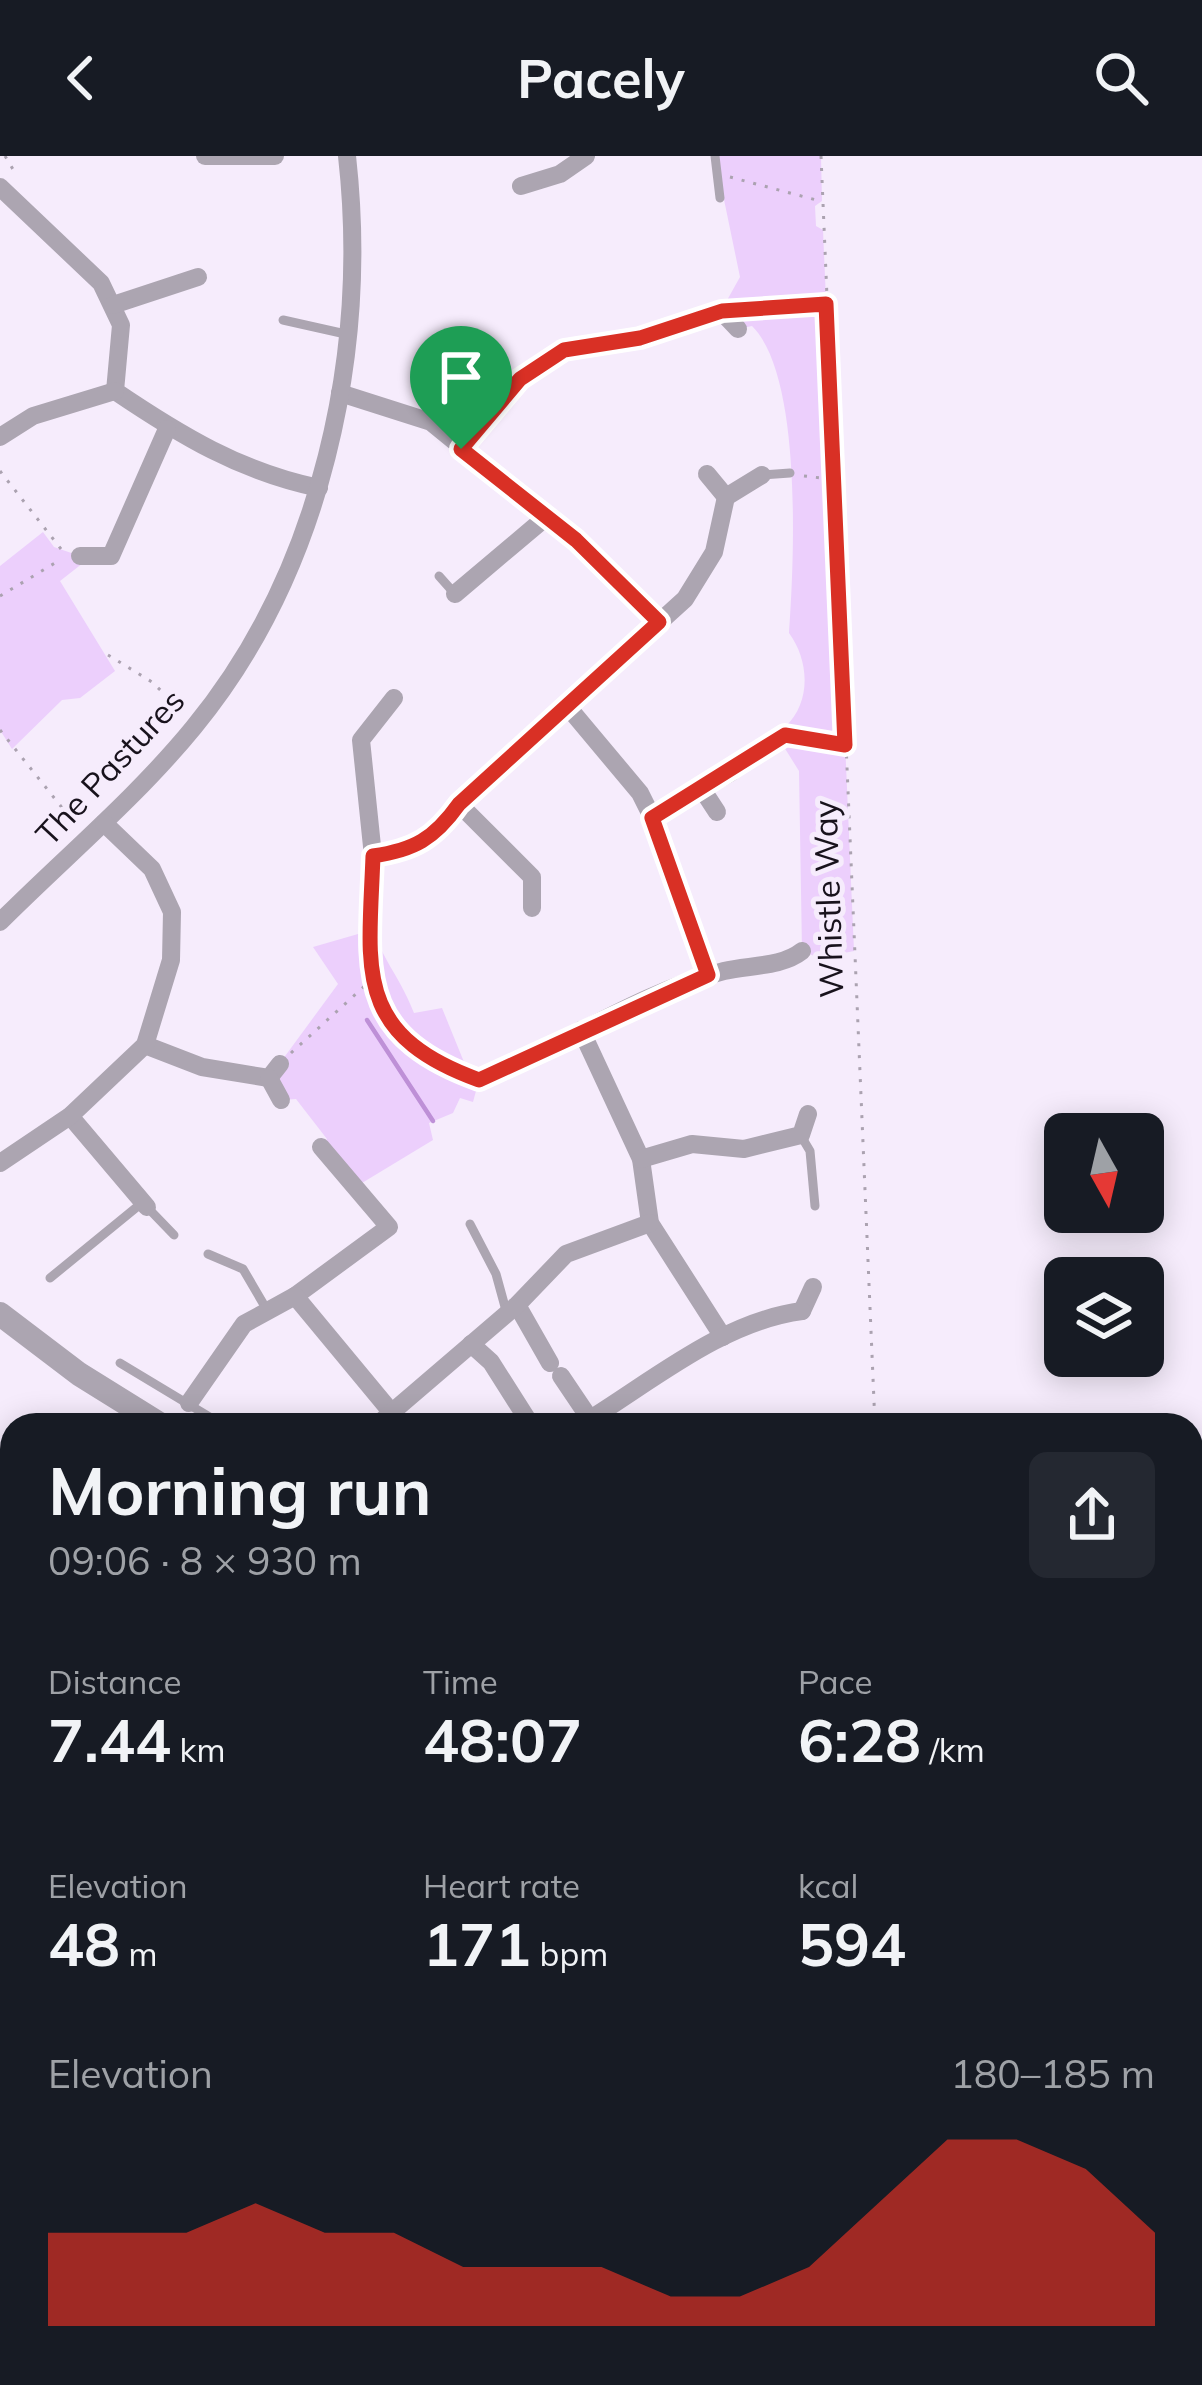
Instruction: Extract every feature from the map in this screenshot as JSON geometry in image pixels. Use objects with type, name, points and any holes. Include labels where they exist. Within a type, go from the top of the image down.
[{"type":"street","points":[[214,164],[275,156]]},
{"type":"street","name":"The Pastures","points":[[4,908],[104,823],[196,724],[280,587],[319,488],[350,335],[353,232],[347,156]]},
{"type":"street","points":[[520,186],[560,174],[586,156]]},
{"type":"street","points":[[9,163],[0,187],[84,261],[113,305],[121,325],[115,391]]},
{"type":"street","points":[[113,305],[198,277]]},
{"type":"street","points":[[461,449],[520,379],[564,350],[640,338],[722,311],[730,291]]},
{"type":"street","points":[[722,311],[738,329]]},
{"type":"street","points":[[0,437],[33,416],[115,391]]},
{"type":"street","points":[[115,391],[167,429],[259,475],[319,488]]},
{"type":"street","points":[[340,393],[430,422],[576,540],[659,622]]},
{"type":"street","points":[[28,395],[33,416]]},
{"type":"street","points":[[80,556],[114,565],[167,429]]},
{"type":"street","points":[[707,474],[726,497]]},
{"type":"street","points":[[373,856],[412,850],[439,832],[459,804],[685,599],[714,552],[726,497],[761,475]]},
{"type":"street","points":[[454,594],[545,518]]},
{"type":"street","points":[[371,899],[373,856],[361,740],[394,698]]},
{"type":"street","points":[[568,707],[640,793],[708,975]]},
{"type":"street","points":[[652,818],[730,773]]},
{"type":"street","points":[[702,789],[717,812]]},
{"type":"street","points":[[459,804],[532,877],[532,908]]},
{"type":"street","points":[[0,1163],[70,1116],[146,1045],[171,960],[172,912],[152,869],[104,823]]},
{"type":"street","points":[[473,1102],[472,1073],[538,1057],[581,1030],[708,975],[795,957],[803,980]]},
{"type":"street","points":[[581,1030],[641,1159],[650,1222],[724,1337]]},
{"type":"street","points":[[146,1045],[202,1067],[274,1071],[281,1100]]},
{"type":"street","points":[[641,1159],[692,1144],[744,1150],[800,1135],[808,1114]]},
{"type":"street","points":[[70,1116],[145,1204]]},
{"type":"street","points":[[189,1403],[244,1324],[295,1297],[389,1227],[322,1147]]},
{"type":"street","points":[[391,1413],[512,1309],[566,1254],[650,1222]]},
{"type":"street","points":[[802,1311],[813,1287]]},
{"type":"street","points":[[295,1297],[380,1413]]},
{"type":"street","points":[[512,1309],[586,1413]]},
{"type":"street","points":[[607,1413],[724,1337],[776,1314],[802,1311]]},
{"type":"street","points":[[802,1311],[818,1327]]},
{"type":"street","points":[[0,1314],[79,1374],[142,1413]]},
{"type":"street","points":[[471,1344],[491,1362],[523,1413]]},
{"type":"lane","points":[[715,156],[720,198]]},
{"type":"lane","points":[[284,320],[350,335]]},
{"type":"lane","points":[[761,475],[790,473]]},
{"type":"lane","points":[[440,576],[454,594]]},
{"type":"lane","points":[[730,773],[785,735]]},
{"type":"lane","points":[[800,1135],[810,1150],[815,1206]]},
{"type":"lane","points":[[50,1278],[145,1204],[174,1235]]},
{"type":"lane","points":[[470,1224],[512,1309]]},
{"type":"lane","points":[[208,1254],[243,1269],[267,1310]]},
{"type":"lane","points":[[120,1364],[204,1413]]},
{"type":"path","name":"Whistle Way","points":[[821,156],[873,1413]]},
{"type":"path","points":[[717,173],[822,201]]},
{"type":"path","points":[[722,311],[826,304]]},
{"type":"path","points":[[0,471],[54,547],[80,556]]},
{"type":"path","points":[[790,473],[834,479]]},
{"type":"path","points":[[0,596],[54,562],[80,556]]},
{"type":"path","points":[[108,655],[152,682],[196,724]]},
{"type":"path","points":[[0,730],[78,827],[68,838]]},
{"type":"path","points":[[785,735],[845,745]]},
{"type":"path","points":[[371,899],[370,982],[401,1038],[472,1073]]},
{"type":"path","points":[[274,1071],[370,982]]},
{"type":"shaded area","points":[[715,156],[821,156],[822,201],[815,206],[816,226],[823,230],[854,951],[819,958],[802,951],[799,771],[784,747],[785,727],[800,706],[805,681],[801,656],[789,633],[793,518],[787,427],[768,351],[752,326],[738,329],[721,311],[740,277]]},
{"type":"shaded area","points":[[43,532],[54,547],[80,556],[83,563],[60,581],[115,671],[80,698],[62,700],[12,749],[0,730],[0,566]]},
{"type":"shaded area","points":[[362,906],[368,906],[375,936],[414,1013],[442,1008],[466,1067],[479,1080],[473,1102],[460,1098],[453,1113],[429,1123],[433,1140],[357,1186],[321,1147],[327,1139],[296,1099],[281,1100],[269,1078],[338,984],[313,947],[365,932]]},
{"type":"waterway","points":[[367,1020],[433,1121]]},
{"type":"route","points":[[826,304],[845,745],[785,735],[652,818],[708,975],[581,1030],[538,1057],[479,1080],[401,1038],[370,982],[367,945],[373,856],[412,850],[439,832],[459,804],[659,622],[576,540],[461,449],[520,379],[564,350],[640,338],[722,311],[826,304]]}]
